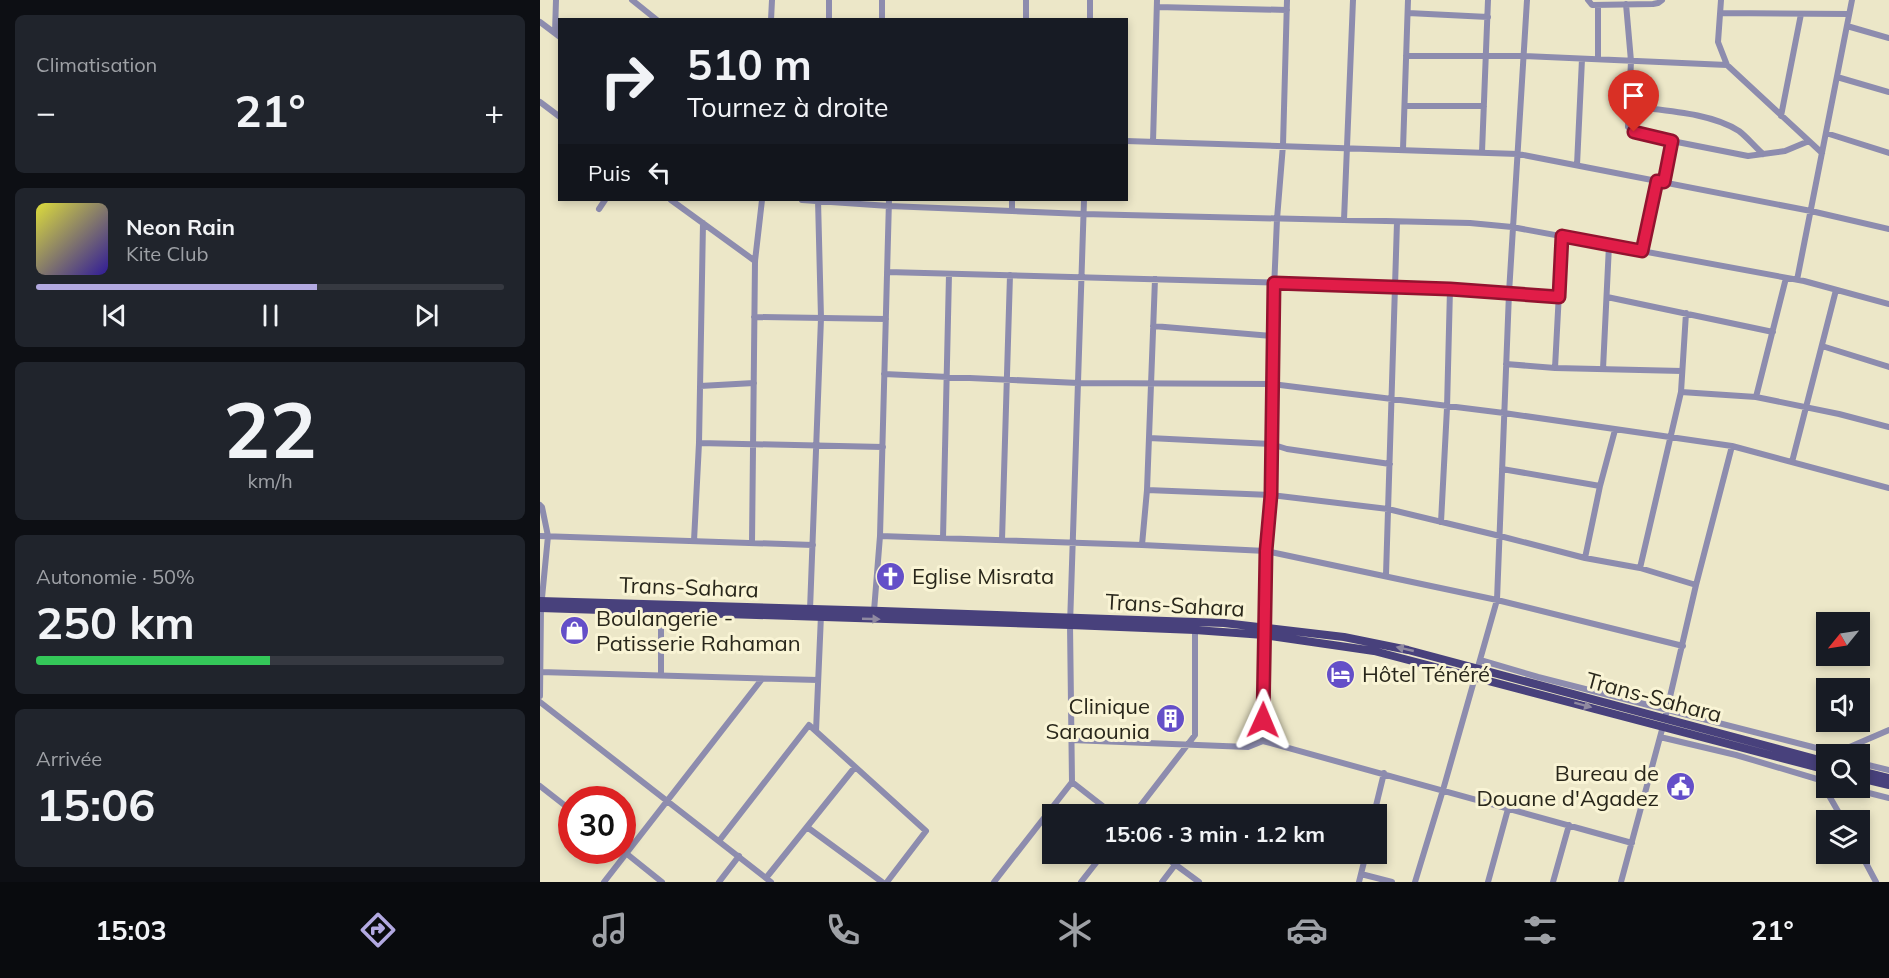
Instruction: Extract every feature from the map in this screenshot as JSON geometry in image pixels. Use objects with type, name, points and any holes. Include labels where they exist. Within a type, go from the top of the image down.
[{"type":"main road","name":"Trans-Sahara","points":[[541,605],[1178,626],[1224,623],[1478,668],[1816,759]]},
{"type":"main road","name":"Trans-Sahara","points":[[608,606],[661,612],[673,609]]},
{"type":"main road","name":"Trans-Sahara","points":[[821,614],[874,611],[907,616]]},
{"type":"main road","name":"Trans-Sahara","points":[[1178,626],[1196,630],[1265,631]]},
{"type":"main road","name":"Trans-Sahara","points":[[1665,718],[1816,766]]},
{"type":"main road","points":[[1870,775],[1888,782]]},
{"type":"main road","points":[[1870,779],[1888,782]]},
{"type":"street","points":[[556,0],[557,35]]},
{"type":"street","points":[[632,0],[654,18]]},
{"type":"street","points":[[771,18],[772,0]]},
{"type":"street","points":[[829,0],[829,18]]},
{"type":"street","points":[[882,0],[882,18]]},
{"type":"street","points":[[1026,0],[1026,18]]},
{"type":"street","points":[[1090,0],[1090,18]]},
{"type":"street","points":[[1263,741],[1266,551],[1271,495],[1272,336],[1283,145],[1287,0]]},
{"type":"street","points":[[1344,220],[1353,0]]},
{"type":"street","points":[[1403,149],[1408,0]]},
{"type":"street","points":[[1482,152],[1488,0]]},
{"type":"street","points":[[1415,882],[1497,600],[1512,227],[1527,0]]},
{"type":"street","points":[[1588,0],[1592,5],[1653,4],[1662,0]]},
{"type":"street","points":[[1721,0],[1718,42],[1727,64],[1822,153]]},
{"type":"street","points":[[1797,280],[1852,0]]},
{"type":"street","points":[[1153,142],[1157,3],[1287,10]]},
{"type":"street","points":[[1626,4],[1631,61],[1628,106],[1630,130],[1748,156],[1785,151],[1809,141]]},
{"type":"street","points":[[1598,5],[1598,59]]},
{"type":"street","points":[[1408,13],[1488,16]]},
{"type":"street","points":[[1720,13],[1850,14]]},
{"type":"street","points":[[1781,116],[1801,14]]},
{"type":"street","points":[[540,22],[557,35]]},
{"type":"street","points":[[1847,26],[1889,38]]},
{"type":"street","points":[[1406,56],[1524,56],[1727,64]]},
{"type":"street","points":[[1577,165],[1582,58]]},
{"type":"street","points":[[1837,77],[1889,92]]},
{"type":"street","points":[[540,102],[558,116]]},
{"type":"street","points":[[1405,106],[1484,106]]},
{"type":"street","points":[[1628,106],[1684,113],[1725,124],[1740,132],[1763,154]]},
{"type":"street","points":[[1826,133],[1889,153]]},
{"type":"street","points":[[1128,141],[1518,154],[1811,211],[1889,229]]},
{"type":"street","points":[[1642,251],[1672,141]]},
{"type":"street","points":[[599,208],[604,201]]},
{"type":"street","points":[[672,201],[755,261]]},
{"type":"street","points":[[752,543],[755,261],[762,201]]},
{"type":"street","points":[[810,613],[821,318],[818,201]]},
{"type":"street","points":[[842,201],[1083,214],[1470,223],[1512,227],[1797,280],[1889,304]]},
{"type":"street","points":[[1012,201],[1012,211]]},
{"type":"street","points":[[1006,882],[996,879],[1072,782],[1070,621],[1084,201]]},
{"type":"street","points":[[874,611],[880,536],[889,203]]},
{"type":"street","points":[[1386,575],[1397,222]]},
{"type":"street","points":[[694,541],[699,443],[703,223]]},
{"type":"street","points":[[1555,368],[1562,236]]},
{"type":"street","points":[[1603,369],[1609,245]]},
{"type":"street","points":[[887,272],[1395,286],[1559,297]]},
{"type":"street","points":[[943,538],[950,274]]},
{"type":"street","points":[[1002,540],[1010,275]]},
{"type":"street","points":[[1756,397],[1786,278]]},
{"type":"street","points":[[1142,545],[1155,279]]},
{"type":"street","points":[[1441,522],[1450,289]]},
{"type":"street","points":[[1792,462],[1836,290]]},
{"type":"street","points":[[1607,297],[1773,332]]},
{"type":"street","points":[[1640,568],[1681,392],[1686,314]]},
{"type":"street","points":[[754,317],[886,320]]},
{"type":"street","points":[[1153,326],[1272,336]]},
{"type":"street","points":[[1822,346],[1889,367]]},
{"type":"street","points":[[1506,364],[1555,368],[1682,371]]},
{"type":"street","points":[[885,375],[1078,383],[1272,384],[1447,408],[1504,413],[1732,446],[1889,488]]},
{"type":"street","points":[[700,386],[754,383]]},
{"type":"street","points":[[1681,392],[1756,397],[1889,427]]},
{"type":"street","points":[[1585,558],[1600,486],[1615,430]]},
{"type":"street","points":[[1149,438],[1271,444],[1287,449],[1390,464]]},
{"type":"street","points":[[699,443],[883,447]]},
{"type":"street","points":[[1621,882],[1665,718],[1732,446]]},
{"type":"street","points":[[1502,469],[1600,486]]},
{"type":"street","points":[[1146,490],[1271,495],[1388,509],[1585,558],[1640,568],[1696,585]]},
{"type":"street","points":[[540,505],[548,536],[541,605],[540,696]]},
{"type":"street","points":[[540,536],[813,545]]},
{"type":"street","points":[[880,536],[1266,551],[1497,600],[1683,646]]},
{"type":"street","points":[[661,612],[661,675]]},
{"type":"street","points":[[816,731],[821,614]]},
{"type":"street","points":[[1142,804],[1195,735],[1196,630]]},
{"type":"street","points":[[1478,668],[1665,718],[1816,750]]},
{"type":"street","points":[[540,672],[818,680]]},
{"type":"street","points":[[636,838],[762,679]]},
{"type":"street","points":[[540,702],[769,880],[807,827],[855,767]]},
{"type":"street","points":[[719,841],[809,725],[926,831],[887,882]]},
{"type":"street","points":[[1858,744],[1889,730]]},
{"type":"street","points":[[1660,737],[1736,755],[1816,779]]},
{"type":"street","points":[[1071,740],[1248,747],[1263,741],[1632,843]]},
{"type":"street","points":[[1870,765],[1889,770]]},
{"type":"street","points":[[1376,804],[1383,773]]},
{"type":"street","points":[[1072,782],[1100,804]]},
{"type":"street","points":[[1870,793],[1885,797],[1888,782]]},
{"type":"street","points":[[540,786],[558,800]]},
{"type":"street","points":[[1488,882],[1508,808]]},
{"type":"street","points":[[1553,882],[1569,825]]},
{"type":"street","points":[[807,827],[882,882]]},
{"type":"street","points":[[720,882],[739,856]]},
{"type":"street","points":[[636,861],[662,882]]},
{"type":"street","points":[[604,882],[616,864]]},
{"type":"street","points":[[1081,882],[1095,864]]},
{"type":"street","points":[[1359,882],[1364,864]]},
{"type":"street","points":[[1866,864],[1876,882]]},
{"type":"street","points":[[1162,882],[1175,865],[1199,882]]},
{"type":"street","points":[[1361,874],[1392,882]]},
{"type":"place","name":"Eglise Misrata","points":[[891,576]]},
{"type":"place","name":"Boulangerie - Patisserie Rahaman","points":[[575,631]]},
{"type":"place","name":"Hôtel Ténéré","points":[[1341,674]]},
{"type":"place","name":"Clinique Saraounia","points":[[1171,719]]},
{"type":"place","name":"Bureau de Douane d'Agadez","points":[[1680,786]]},
{"type":"route","points":[[1263,720],[1266,551],[1271,495],[1274,283],[1395,286],[1559,297],[1562,236],[1642,251],[1657,181],[1664,182],[1672,141],[1634,132]]}]
